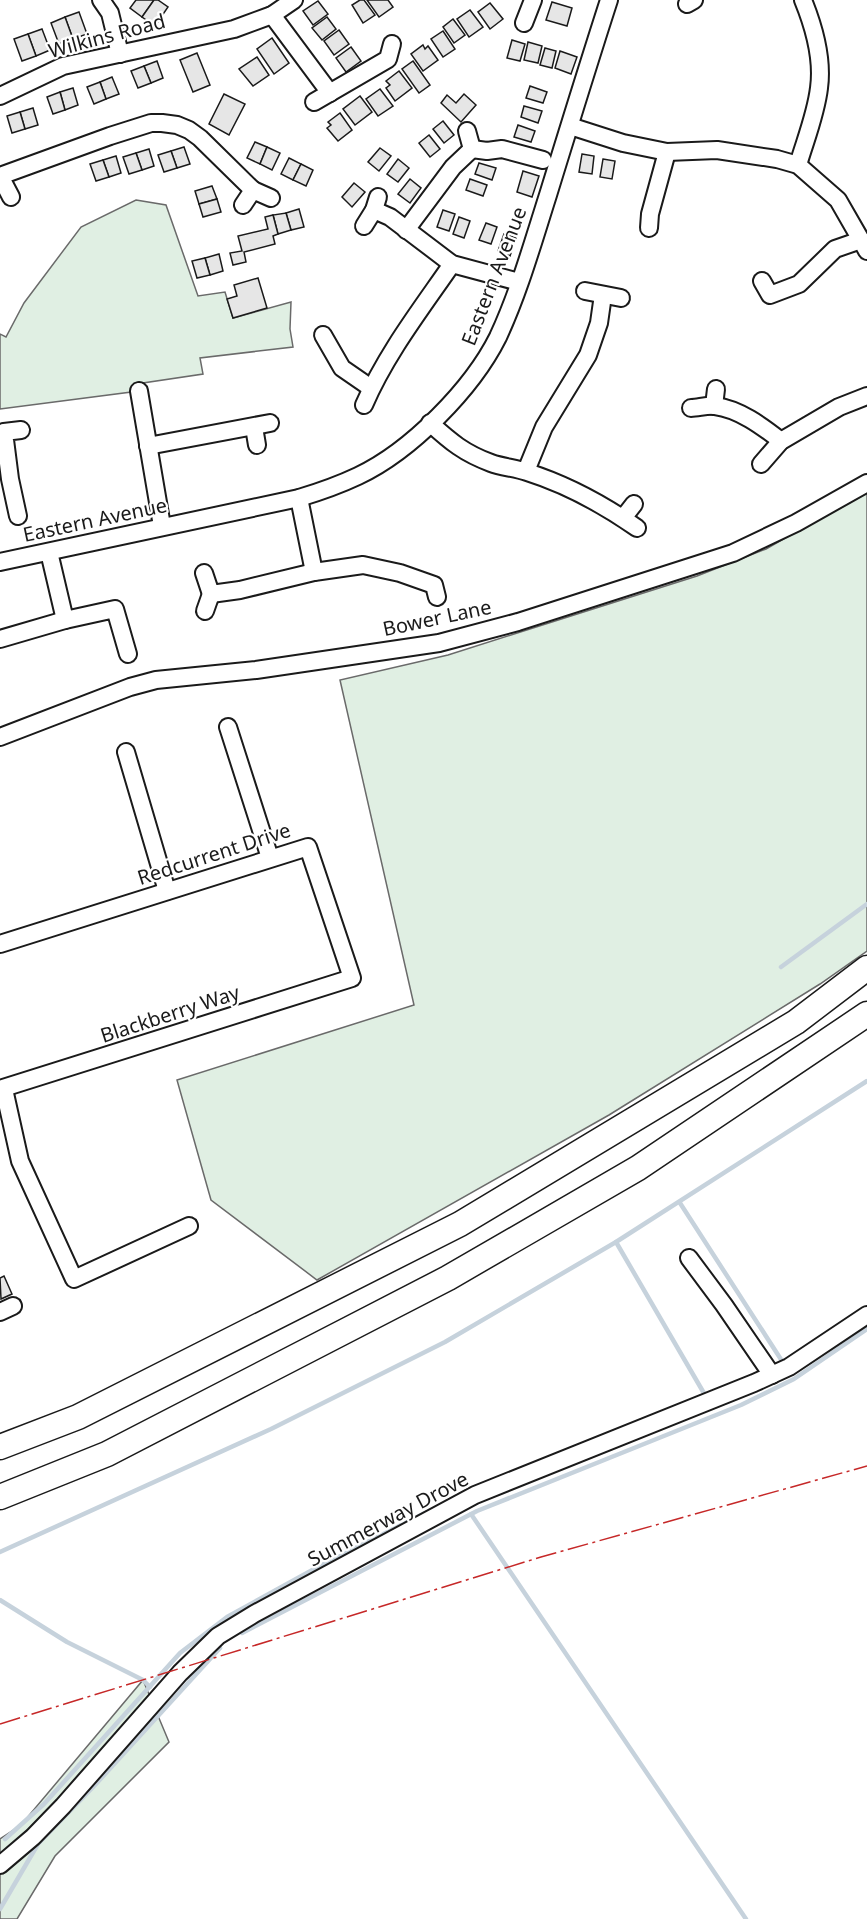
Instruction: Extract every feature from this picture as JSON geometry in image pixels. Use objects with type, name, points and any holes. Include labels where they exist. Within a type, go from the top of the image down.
[{"type":"highway","points":[[0,1447],[78,1417],[460,1224],[796,1022],[867,968]]},
{"type":"highway","points":[[0,1497],[107,1454],[448,1278],[638,1168],[867,1014]]},
{"type":"street","points":[[101,0],[110,13],[120,54]]},
{"type":"street","name":"Wilkins Road","points":[[0,96],[63,66],[234,29],[272,15],[294,0]]},
{"type":"street","points":[[524,23],[533,0]]},
{"type":"street","name":"Eastern Avenue","points":[[0,562],[299,498],[334,487],[367,471],[407,444],[451,405],[487,357],[498,336],[519,282],[609,0]]},
{"type":"street","points":[[798,165],[819,87],[818,54],[811,20],[803,0]]},
{"type":"street","points":[[272,15],[330,93]]},
{"type":"street","points":[[314,102],[388,59],[392,44]]},
{"type":"street","points":[[11,197],[0,176],[110,136],[152,123],[162,123],[183,128],[200,138],[253,190],[271,198]]},
{"type":"street","points":[[570,126],[667,152],[717,150],[777,159],[798,165],[838,200],[864,246],[835,249],[799,284],[767,294]]},
{"type":"street","points":[[467,131],[479,150]]},
{"type":"street","points":[[406,230],[453,167],[479,150],[502,149],[543,160]]},
{"type":"street","points":[[646,218],[667,152]]},
{"type":"street","points":[[243,205],[253,190]]},
{"type":"street","points":[[364,226],[376,204],[406,230],[452,264],[519,282]]},
{"type":"street","points":[[364,405],[371,388],[397,346],[452,264]]},
{"type":"street","points":[[585,291],[621,298]]},
{"type":"street","points":[[526,471],[544,428],[588,355],[599,322],[603,295]]},
{"type":"street","points":[[323,335],[340,350],[342,368],[371,388]]},
{"type":"street","points":[[139,392],[162,526]]},
{"type":"street","points":[[761,464],[781,441],[839,407],[867,396]]},
{"type":"street","points":[[691,408],[715,398],[781,441]]},
{"type":"street","points":[[430,423],[459,449],[492,463],[526,471],[567,488],[637,528]]},
{"type":"street","points":[[148,446],[262,425],[257,445]]},
{"type":"street","points":[[18,516],[5,480],[4,432],[21,430]]},
{"type":"street","name":"Bower Lane","points":[[0,737],[130,687],[156,680],[256,670],[439,643],[518,622],[733,553],[796,523],[867,483]]},
{"type":"street","points":[[299,498],[314,572]]},
{"type":"street","points":[[622,518],[634,504]]},
{"type":"street","points":[[49,552],[65,620]]},
{"type":"street","points":[[211,594],[240,590],[314,572],[363,565],[400,573],[440,587]]},
{"type":"street","points":[[204,573],[211,594],[205,611]]},
{"type":"street","points":[[0,639],[65,620],[115,609],[128,654]]},
{"type":"street","points":[[228,727],[270,858]]},
{"type":"street","points":[[126,752],[167,891]]},
{"type":"street","name":"Redcurrent Drive","points":[[0,944],[308,846],[352,978]]},
{"type":"street","name":"Blackberry Way","points":[[2,1089],[352,978]]},
{"type":"street","points":[[2,1089],[20,1161],[74,1279],[189,1226]]},
{"type":"street","points":[[689,1258],[772,1375]]},
{"type":"street","name":"Summerway Drove","points":[[0,1865],[33,1837],[63,1806],[180,1673],[218,1636],[254,1614],[475,1495],[772,1375],[789,1367],[867,1315]]},
{"type":"green space","points":[[136,200],[166,205],[198,296],[225,292],[233,318],[291,302],[290,329],[293,347],[200,358],[203,374],[143,383],[139,391],[0,409],[0,334],[6,337],[24,303],[81,227]]},
{"type":"green space","points":[[867,491],[867,951],[820,984],[609,1115],[317,1280],[211,1200],[177,1080],[414,1005],[340,680],[448,655],[697,576],[766,549]]},
{"type":"green space","points":[[143,1680],[169,1742],[55,1856],[17,1919],[0,1919],[0,1839],[21,1825]]},
{"type":"building","points":[[136,0],[154,0],[142,17],[130,8]]},
{"type":"building","points":[[154,0],[168,7],[155,26],[142,17]]},
{"type":"building","points":[[364,0],[375,15],[363,23],[352,5]]},
{"type":"building","points":[[367,0],[388,0],[393,7],[379,17]]},
{"type":"building","points":[[318,1],[328,14],[313,25],[303,11]]},
{"type":"building","points":[[552,2],[572,8],[567,26],[546,20]]},
{"type":"building","points":[[490,3],[503,19],[490,29],[478,12]]},
{"type":"building","points":[[470,10],[483,27],[469,37],[457,19]]},
{"type":"building","points":[[79,12],[87,34],[73,39],[65,17]]},
{"type":"building","points":[[65,17],[73,39],[59,44],[51,23]]},
{"type":"building","points":[[327,17],[336,29],[322,40],[312,28]]},
{"type":"building","points":[[453,19],[465,35],[454,43],[443,27]]},
{"type":"building","points":[[42,29],[50,50],[36,56],[28,34]]},
{"type":"building","points":[[339,30],[349,44],[334,55],[324,41]]},
{"type":"building","points":[[443,31],[455,49],[443,57],[431,39]]},
{"type":"building","points":[[28,34],[36,56],[22,61],[14,39]]},
{"type":"building","points":[[272,38],[289,63],[274,74],[257,49]]},
{"type":"building","points":[[512,40],[525,44],[520,61],[507,58]]},
{"type":"building","points":[[528,42],[542,46],[538,63],[524,60]]},
{"type":"building","points":[[423,45],[425,49],[428,46],[438,60],[423,71],[411,54]]},
{"type":"building","points":[[351,47],[361,61],[346,72],[336,58]]},
{"type":"building","points":[[545,48],[556,51],[552,68],[540,65]]},
{"type":"building","points":[[560,51],[577,57],[571,74],[555,68]]},
{"type":"building","points":[[197,53],[210,85],[193,92],[180,60]]},
{"type":"building","points":[[257,57],[269,75],[253,86],[239,69]]},
{"type":"building","points":[[157,61],[163,78],[151,83],[144,66]]},
{"type":"building","points":[[413,61],[430,85],[419,93],[402,69]]},
{"type":"building","points":[[144,66],[151,83],[138,88],[131,71]]},
{"type":"building","points":[[399,71],[412,88],[395,101],[386,88],[390,85],[386,81]]},
{"type":"building","points":[[112,77],[119,94],[106,99],[100,82]]},
{"type":"building","points":[[100,82],[106,99],[94,104],[87,87]]},
{"type":"building","points":[[530,86],[547,92],[543,103],[526,98]]},
{"type":"building","points":[[73,88],[78,105],[65,110],[60,92]]},
{"type":"building","points":[[380,89],[393,106],[378,116],[366,99]]},
{"type":"building","points":[[60,92],[65,110],[53,114],[47,97]]},
{"type":"building","points":[[224,94],[245,104],[229,135],[209,124]]},
{"type":"building","points":[[464,94],[476,105],[461,122],[441,103],[447,95],[456,103]]},
{"type":"building","points":[[360,96],[372,112],[355,125],[343,109]]},
{"type":"building","points":[[524,106],[542,111],[538,123],[521,117]]},
{"type":"building","points":[[33,108],[38,125],[25,129],[20,112]]},
{"type":"building","points":[[20,112],[25,129],[12,133],[7,116]]},
{"type":"building","points":[[340,113],[352,130],[338,141],[327,128],[331,125],[328,122]]},
{"type":"building","points":[[443,121],[454,135],[444,143],[433,129]]},
{"type":"building","points":[[518,125],[535,131],[531,142],[514,137]]},
{"type":"building","points":[[429,135],[440,149],[430,157],[419,143]]},
{"type":"building","points":[[255,142],[267,147],[260,164],[247,158]]},
{"type":"building","points":[[184,147],[190,164],[177,168],[171,151]]},
{"type":"building","points":[[267,147],[280,153],[272,170],[260,164]]},
{"type":"building","points":[[380,148],[391,156],[379,171],[368,162]]},
{"type":"building","points":[[149,149],[154,166],[142,170],[136,153]]},
{"type":"building","points":[[171,151],[177,168],[164,172],[158,155]]},
{"type":"building","points":[[136,153],[142,170],[129,174],[123,157]]},
{"type":"building","points":[[582,154],[594,156],[592,174],[579,172]]},
{"type":"building","points":[[116,156],[121,173],[109,177],[103,160]]},
{"type":"building","points":[[289,158],[301,164],[293,180],[281,174]]},
{"type":"building","points":[[398,159],[409,168],[398,182],[387,174]]},
{"type":"building","points":[[603,159],[615,161],[612,179],[600,177]]},
{"type":"building","points":[[103,160],[109,177],[96,181],[90,164]]},
{"type":"building","points":[[479,163],[496,168],[492,180],[475,174]]},
{"type":"building","points":[[301,164],[313,170],[306,186],[293,180]]},
{"type":"building","points":[[523,171],[539,176],[532,197],[517,192]]},
{"type":"building","points":[[410,179],[421,188],[410,203],[398,194]]},
{"type":"building","points":[[470,179],[487,185],[483,196],[466,190]]},
{"type":"building","points":[[354,183],[365,192],[352,207],[342,197]]},
{"type":"building","points":[[212,186],[217,199],[199,204],[195,191]]},
{"type":"building","points":[[217,199],[221,212],[203,217],[199,204]]},
{"type":"building","points":[[299,209],[304,227],[291,230],[286,213]]},
{"type":"building","points":[[443,210],[455,214],[449,231],[437,227]]},
{"type":"building","points":[[286,213],[291,230],[278,234],[273,215]]},
{"type":"building","points":[[273,215],[278,234],[273,236],[275,244],[244,252],[246,262],[233,265],[230,253],[242,251],[238,236],[268,229],[265,217]]},
{"type":"building","points":[[459,217],[470,221],[464,238],[453,234]]},
{"type":"building","points":[[486,223],[497,227],[491,244],[479,240]]},
{"type":"building","points":[[504,234],[516,238],[510,256],[498,251]]},
{"type":"building","points":[[219,254],[223,271],[210,275],[205,258]]},
{"type":"building","points":[[205,258],[210,275],[197,278],[192,261]]},
{"type":"building","points":[[258,278],[267,308],[233,318],[227,299],[237,296],[234,285]]},
{"type":"building","points":[[4,1276],[12,1294],[1,1299],[0,1278]]},
{"type":"waterway","points":[[781,967],[867,904]]},
{"type":"waterway","points":[[0,1552],[271,1429],[445,1342],[616,1242],[867,1081]]},
{"type":"waterway","points":[[680,1203],[782,1361]]},
{"type":"waterway","points":[[616,1242],[705,1395],[700,1397]]},
{"type":"waterway","points":[[242,1633],[477,1511],[741,1405],[794,1379],[867,1329]]},
{"type":"waterway","points":[[5,1839],[44,1804],[180,1653],[227,1617],[316,1568],[427,1512]]},
{"type":"waterway","points":[[471,1514],[746,1919]]},
{"type":"waterway","points":[[0,1600],[67,1642],[143,1680],[150,1687]]},
{"type":"waterway","points":[[0,1909],[38,1844],[220,1648]]},
{"type":"power","points":[[0,1724],[541,1557],[867,1466]]}]
